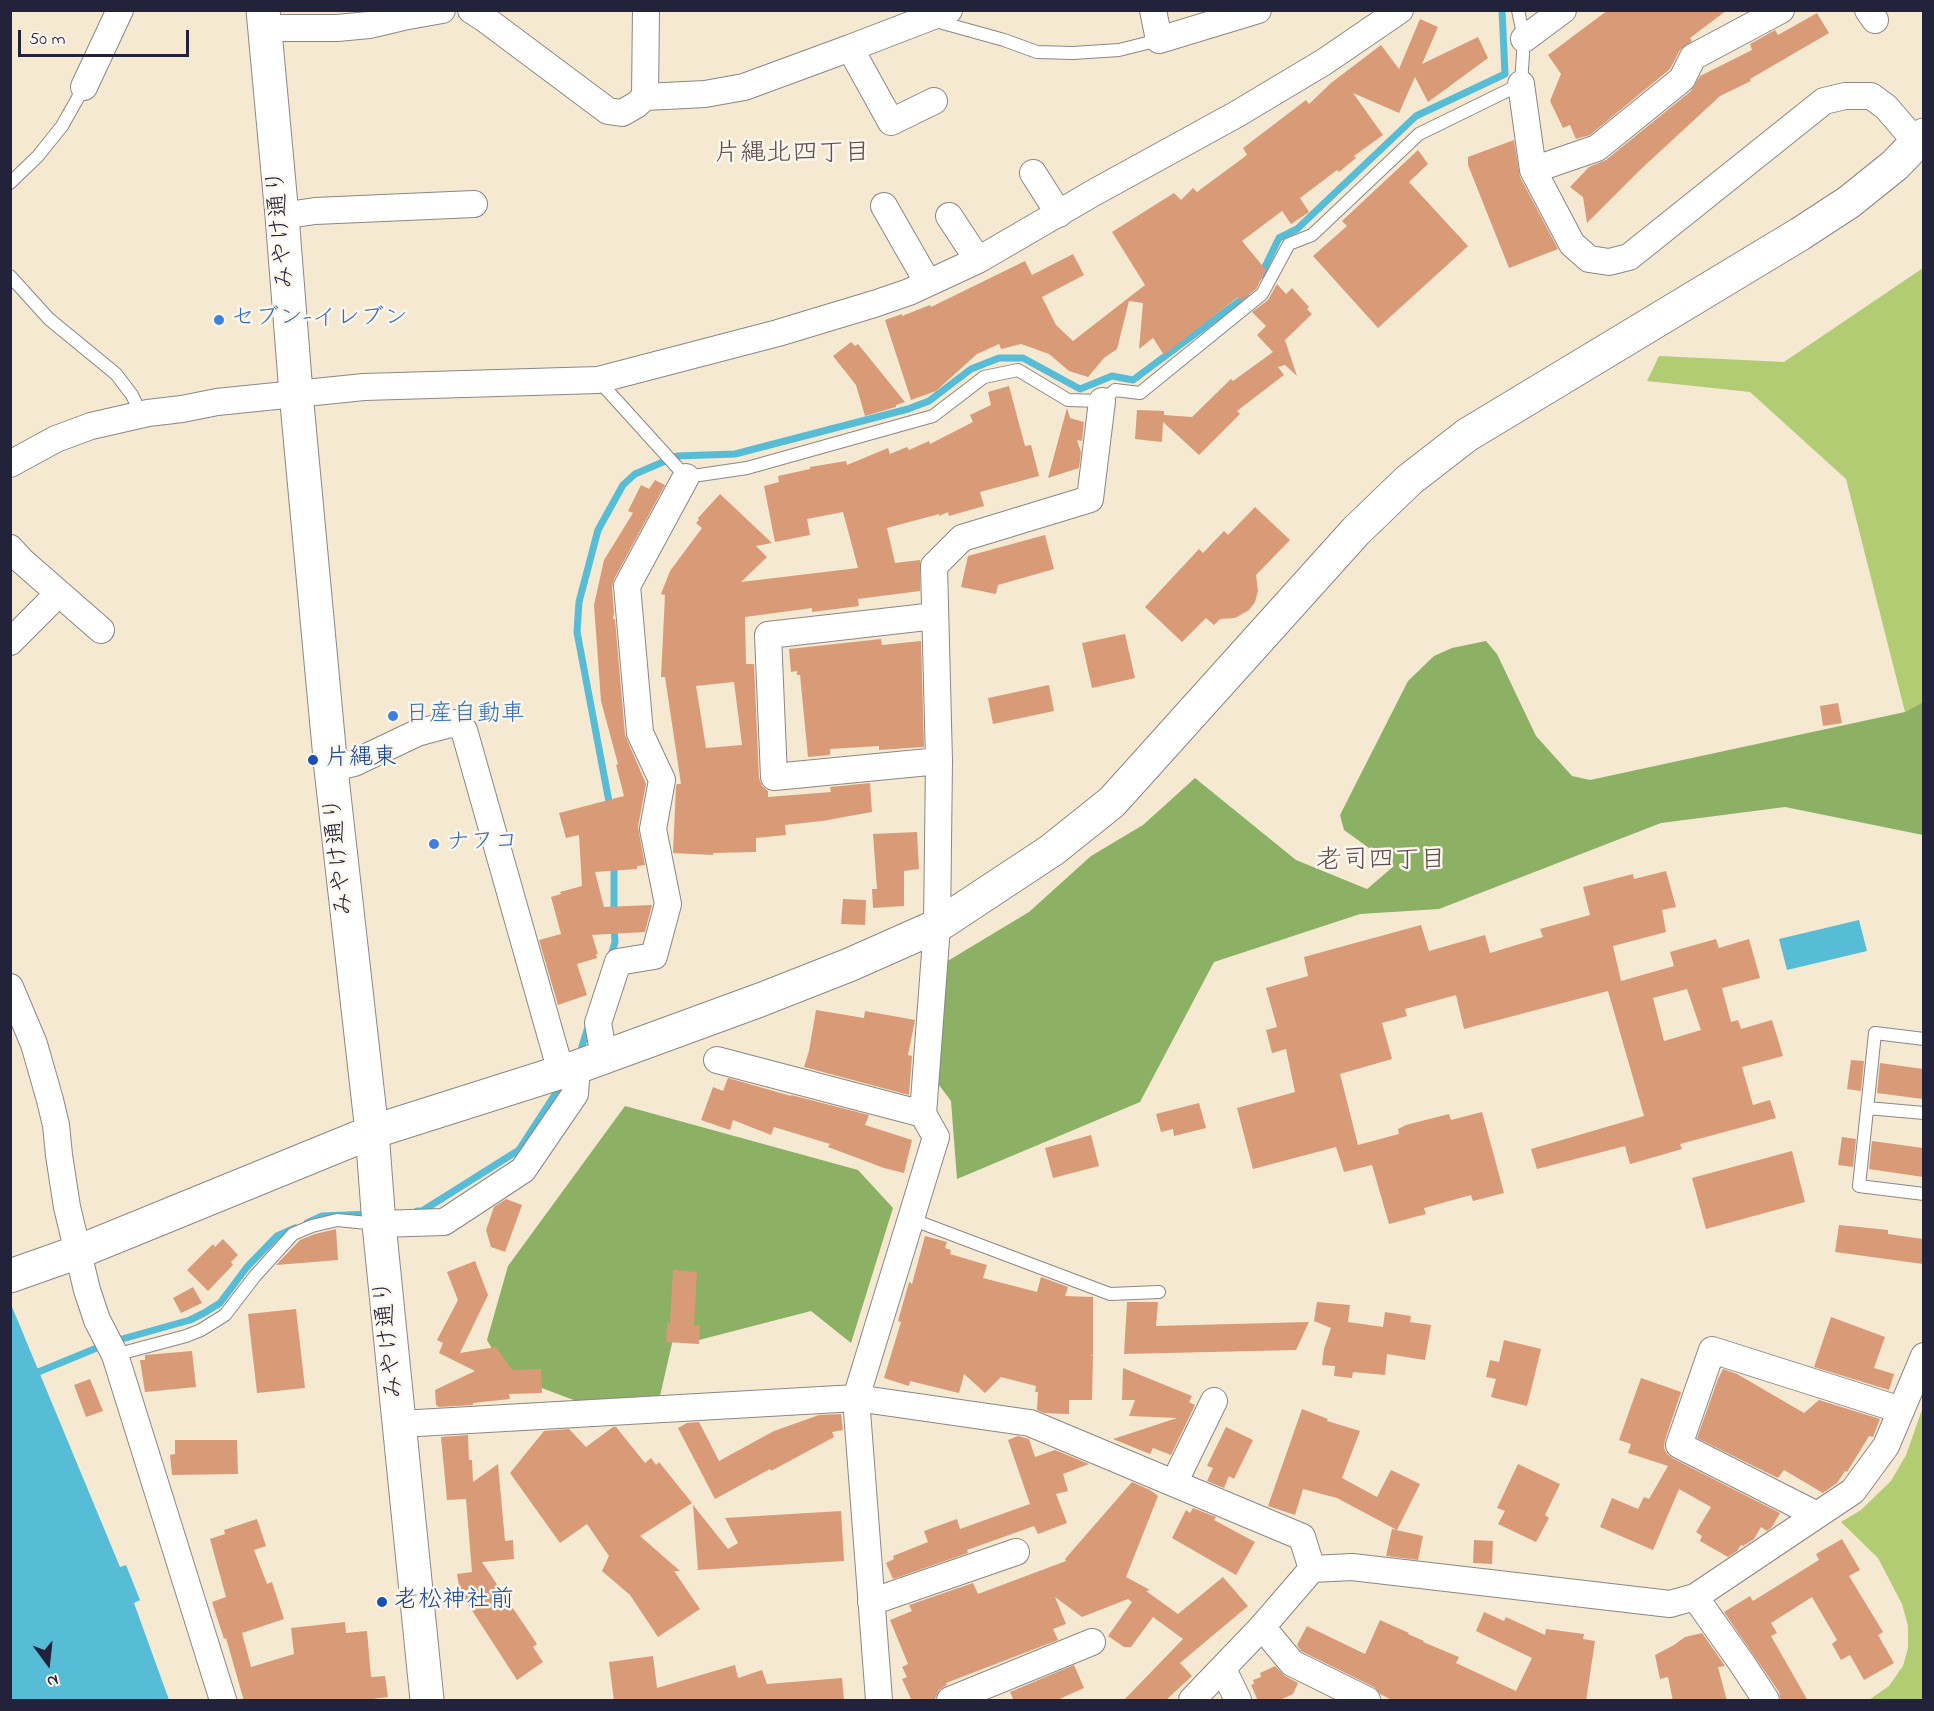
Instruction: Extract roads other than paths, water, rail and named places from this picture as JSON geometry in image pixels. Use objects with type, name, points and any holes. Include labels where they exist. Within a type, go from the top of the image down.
[{"type":"main road","name":"みやけ通り","points":[[264,19],[296,393],[332,769],[372,1132],[379,1224],[427,1701]]},
{"type":"main road","points":[[10,1276],[72,1254],[372,1132],[581,1065],[780,993],[937,926],[1052,850],[1112,802],[1356,531],[1409,480],[1467,435],[1849,202],[1895,165],[1920,139]]},
{"type":"street","points":[[84,87],[120,10]]},
{"type":"street","points":[[264,19],[337,28],[369,25],[403,14],[442,10]]},
{"type":"street","points":[[471,10],[608,111],[622,113],[645,97],[705,94],[744,87],[938,15]]},
{"type":"street","points":[[645,97],[646,10]]},
{"type":"street","points":[[1153,10],[1159,40],[1258,10]]},
{"type":"street","points":[[1524,39],[1563,10]]},
{"type":"street","points":[[1533,170],[1598,148],[1682,79],[1693,57],[1781,10]]},
{"type":"street","points":[[10,464],[56,439],[91,426],[141,414],[217,402],[364,387],[598,380],[874,304],[978,260],[1237,114],[1324,62],[1385,15]]},
{"type":"street","points":[[850,48],[891,122],[934,101]]},
{"type":"street","points":[[1521,84],[1533,170],[1572,244],[1589,259],[1610,262],[1629,257],[1824,101],[1845,96],[1871,96],[1920,139]]},
{"type":"street","points":[[1033,173],[1059,214]]},
{"type":"street","points":[[282,216],[315,211],[474,204]]},
{"type":"street","points":[[884,206],[928,283]]},
{"type":"street","points":[[949,216],[978,260]]},
{"type":"street","points":[[879,1701],[856,1398],[936,1137],[923,1114],[937,926],[939,761],[934,566],[962,538],[1090,499],[1102,401]]},
{"type":"street","points":[[379,1224],[444,1222],[523,1170],[576,1094],[581,1065],[598,1023],[618,962],[654,956],[668,904],[653,829],[662,780],[640,733],[627,586],[686,477]]},
{"type":"street","points":[[10,548],[58,594],[101,630]]},
{"type":"street","points":[[10,642],[58,594]]},
{"type":"street","points":[[935,616],[768,635],[774,777],[939,761]]},
{"type":"street","points":[[332,769],[354,763],[417,733],[454,723],[464,729],[581,1065]]},
{"type":"street","points":[[10,987],[34,1044],[56,1125],[72,1254],[104,1334],[115,1354],[223,1701]]},
{"type":"street","points":[[717,1060],[923,1114]]},
{"type":"street","points":[[1817,1515],[1679,1444],[1712,1350],[1901,1410]]},
{"type":"street","points":[[1192,1701],[1262,1627],[1312,1569],[1352,1567],[1670,1604],[1695,1597],[1853,1491],[1886,1446],[1923,1356]]},
{"type":"street","points":[[400,1424],[856,1398],[1030,1423],[1302,1537],[1312,1569]]},
{"type":"street","points":[[1174,1484],[1214,1401]]},
{"type":"street","points":[[871,1602],[1016,1552]]},
{"type":"street","points":[[1695,1597],[1766,1701]]},
{"type":"street","points":[[1262,1627],[1292,1663],[1367,1701]]},
{"type":"street","points":[[950,1701],[1092,1642]]},
{"type":"street","points":[[1223,1669],[1238,1701]]},
{"type":"lane","points":[[598,380],[686,477],[747,468],[933,416],[984,376],[1018,370],[1068,400],[1102,401],[1115,390],[1140,393],[1262,294],[1289,244],[1312,235],[1419,134],[1521,84],[1524,39],[1518,10]]},
{"type":"lane","points":[[938,15],[1037,52],[1073,53],[1119,50],[1159,40]]},
{"type":"lane","points":[[10,183],[38,156],[62,126],[84,87]]},
{"type":"lane","points":[[10,276],[49,319],[116,374],[132,395],[141,414]]},
{"type":"lane","points":[[1923,1039],[1875,1033],[1859,1186],[1923,1194]]},
{"type":"lane","points":[[1867,1108],[1923,1113]]},
{"type":"lane","points":[[911,1219],[1110,1294],[1159,1292]]},
{"type":"lane","points":[[115,1354],[186,1336],[225,1315],[255,1276],[293,1234],[336,1220],[379,1224]]},
{"type":"water","points":[[1859,920],[1867,951],[1787,970],[1779,939]]},
{"type":"water","points":[[10,1302],[120,1567],[126,1565],[140,1600],[134,1603],[169,1700],[11,1700]]},
{"type":"waterway","points":[[1261,275],[1279,238],[1297,229],[1416,116],[1505,74],[1502,10]]},
{"type":"waterway","points":[[610,807],[577,632],[579,602],[598,530],[623,485],[635,474],[677,456],[735,454],[908,409],[929,401],[971,369],[999,358],[1023,358],[1080,389],[1112,376],[1133,380],[1246,296]]},
{"type":"waterway","points":[[614,863],[614,915]]},
{"type":"waterway","points":[[610,959],[615,942],[614,926]]},
{"type":"waterway","points":[[579,1056],[589,1024]]},
{"type":"waterway","points":[[417,1211],[422,1211],[519,1150],[562,1084]]},
{"type":"waterway","points":[[307,1223],[322,1216],[370,1214]]},
{"type":"waterway","points":[[115,1341],[190,1320],[220,1303],[247,1267],[277,1236],[295,1228]]},
{"type":"waterway","points":[[31,1375],[104,1345]]},
{"type":"place","name":"セブン-イレブン","points":[[219,320]]},
{"type":"place","name":"日産自動車","points":[[393,716]]},
{"type":"place","name":"片縄東","points":[[313,760]]},
{"type":"place","name":"ナフコ","points":[[434,844]]},
{"type":"place","name":"老松神社前","points":[[382,1602]]},
{"type":"district","name":"片縄北四丁目","points":[[792,156]]},
{"type":"district","name":"老司四丁目","points":[[1381,863]]}]
